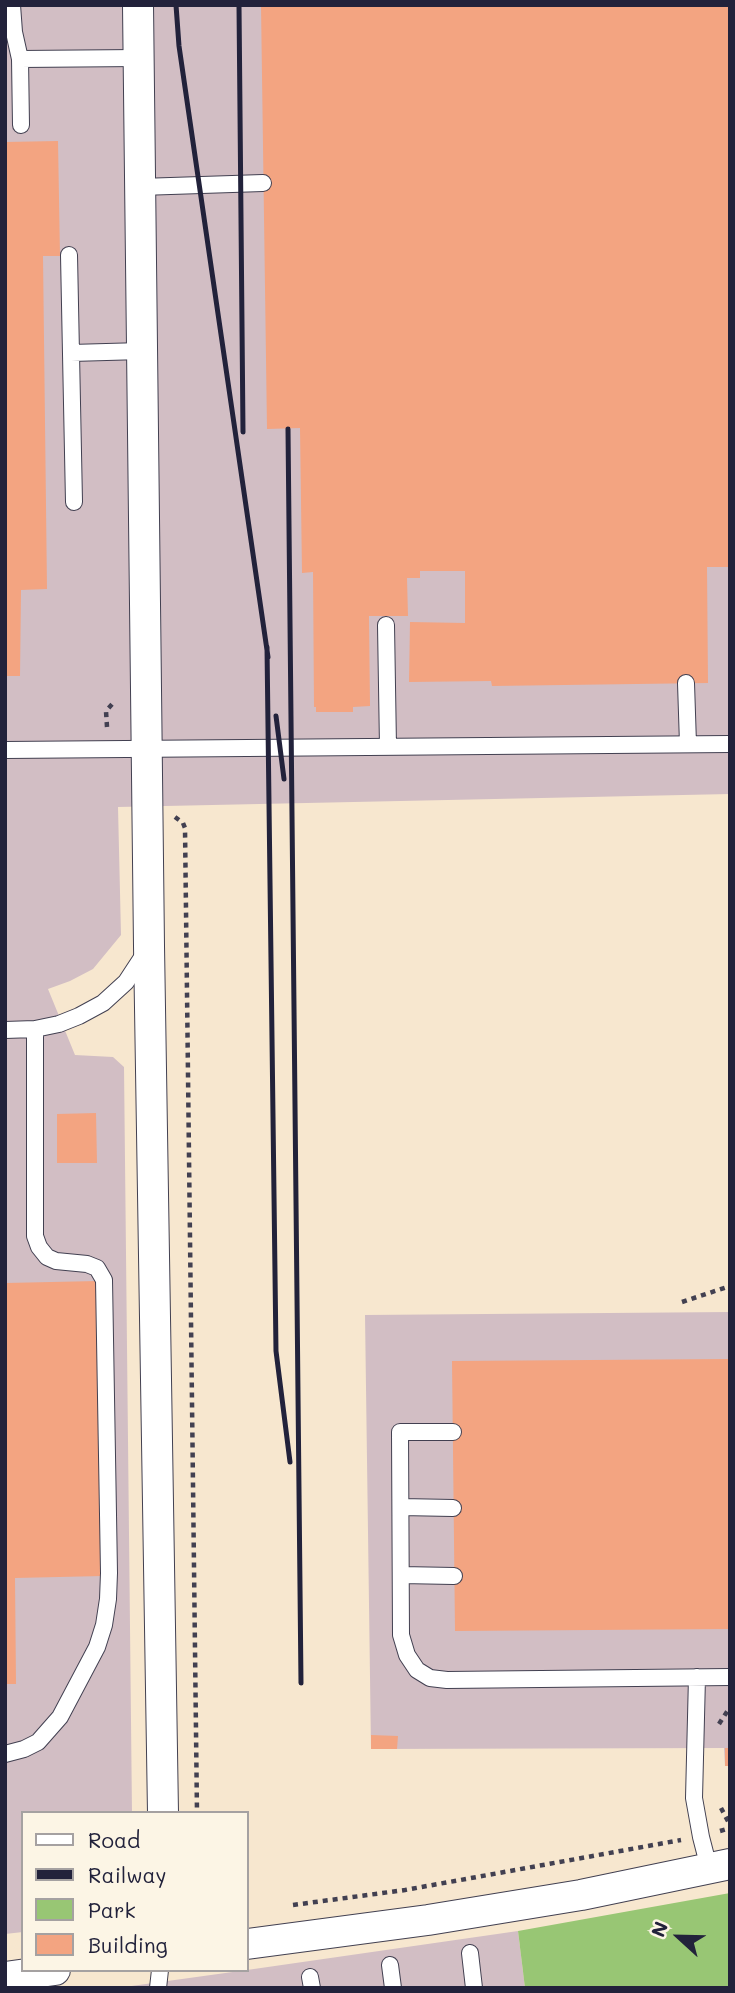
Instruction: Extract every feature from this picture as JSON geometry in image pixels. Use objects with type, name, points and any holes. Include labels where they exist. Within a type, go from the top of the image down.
[{"type":"street","points":[[138,5],[146,750],[163,1811]]},
{"type":"street","points":[[248,1944],[428,1920],[581,1895],[719,1866]]},
{"type":"street","points":[[5,1977],[41,1972]]},
{"type":"lane","points":[[12,5],[20,59],[21,125]]},
{"type":"lane","points":[[20,59],[138,58]]},
{"type":"lane","points":[[140,187],[263,183]]},
{"type":"lane","points":[[69,255],[74,502]]},
{"type":"lane","points":[[71,353],[142,351]]},
{"type":"lane","points":[[386,625],[388,747]]},
{"type":"lane","points":[[686,684],[688,744]]},
{"type":"lane","points":[[5,750],[730,744]]},
{"type":"lane","points":[[5,1030],[59,1024],[103,1003],[126,982],[149,946]]},
{"type":"lane","points":[[5,1754],[38,1742],[60,1717],[97,1647],[104,1625],[109,1573],[104,1279],[97,1268],[87,1264],[56,1261],[47,1256],[39,1247],[35,1236],[34,1028]]},
{"type":"lane","points":[[453,1432],[400,1432],[401,1635],[407,1655],[417,1670],[430,1678],[447,1680],[730,1677]]},
{"type":"lane","points":[[401,1507],[453,1508]]},
{"type":"lane","points":[[401,1575],[454,1576]]},
{"type":"lane","points":[[697,1677],[694,1798],[701,1837],[719,1866]]},
{"type":"lane","points":[[470,1953],[474,1988]]},
{"type":"lane","points":[[390,1965],[393,1988]]},
{"type":"path","points":[[147,814],[174,816],[185,828],[197,1811]]},
{"type":"path","points":[[682,1302],[730,1286]]},
{"type":"path","points":[[283,1906],[405,1889],[701,1837]]},
{"type":"shaded area","points":[[5,5],[730,5],[730,794],[118,807],[121,935],[93,969],[48,989],[75,1055],[113,1057],[124,1067],[132,1811],[21,1811],[21,1932],[5,1934]]},
{"type":"shaded area","points":[[730,1312],[730,1766],[725,1766],[724,1748],[371,1749],[365,1315]]},
{"type":"shaded area","points":[[518,1931],[525,1988],[117,1988],[248,1972],[248,1970]]},
{"type":"green space","points":[[730,1893],[730,1988],[525,1988],[518,1931]]},
{"type":"building","points":[[261,5],[730,5],[730,567],[707,567],[708,683],[492,686],[491,681],[409,682],[410,622],[465,623],[465,571],[420,571],[420,578],[407,578],[408,616],[369,616],[370,706],[353,707],[353,712],[316,712],[313,572],[302,573],[300,428],[267,429]]},
{"type":"building","points":[[58,141],[60,256],[43,256],[47,589],[21,590],[20,676],[5,676],[5,142]]},
{"type":"building","points":[[96,1113],[97,1163],[57,1163],[57,1114]]},
{"type":"building","points":[[98,1281],[103,1576],[15,1578],[16,1684],[5,1684],[5,1283]]},
{"type":"building","points":[[730,1359],[730,1629],[455,1631],[452,1361]]},
{"type":"building","points":[[371,1735],[398,1736],[397,1749],[371,1749]]},
{"type":"building","points":[[725,1748],[730,1748],[730,1766],[725,1766]]},
{"type":"railway","points":[[176,5],[179,46],[268,657]]},
{"type":"railway","points":[[239,5],[243,432]]},
{"type":"railway","points":[[288,429],[301,1683]]},
{"type":"railway","points":[[267,647],[276,1351],[290,1462]]},
{"type":"railway","points":[[276,716],[284,779]]}]
